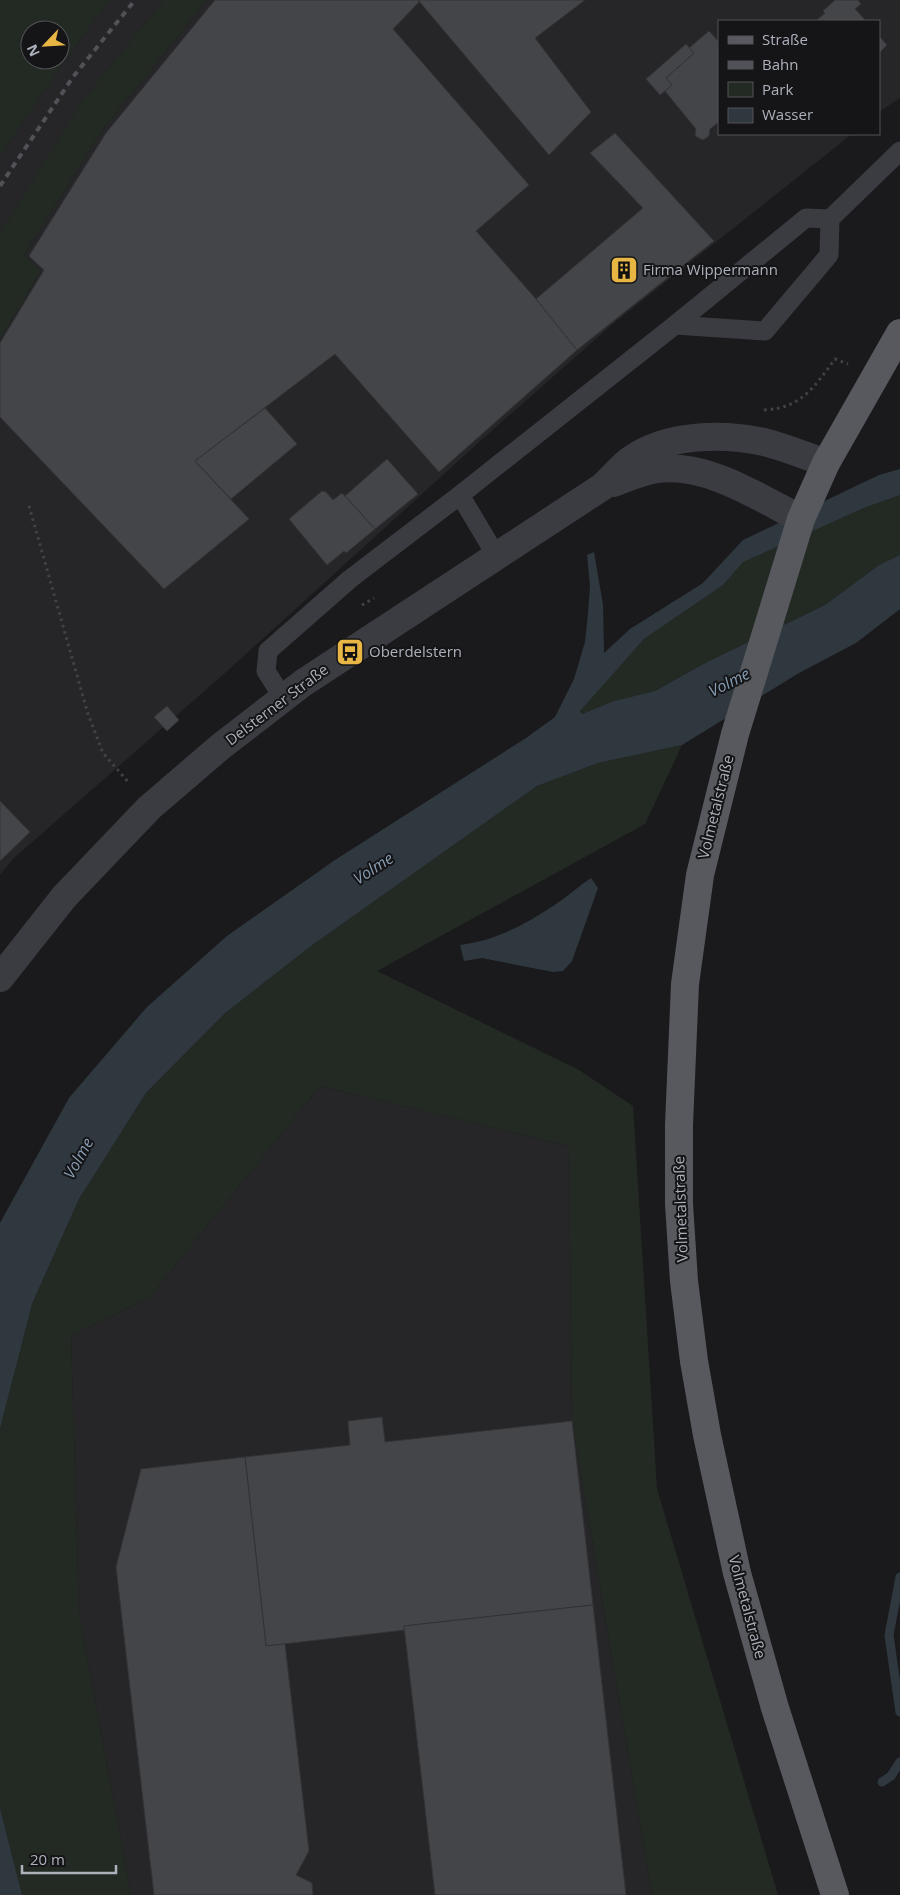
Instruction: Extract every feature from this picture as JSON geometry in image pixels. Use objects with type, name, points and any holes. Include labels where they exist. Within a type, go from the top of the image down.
[{"type":"main road","points":[[801,518],[826,462],[900,333]]},
{"type":"main road","name":"Volmetalstraße","points":[[801,518],[735,734],[700,874],[685,984],[679,1125],[679,1204],[684,1281],[694,1361],[707,1434],[737,1573],[775,1708],[835,1895]]},
{"type":"street","name":"Delsterner Straße","points":[[1,973],[64,897],[149,808],[220,747],[282,698],[358,646],[602,487],[632,458],[652,447],[673,441],[706,437],[764,442],[826,462]]},
{"type":"street","name":"Delsterner Straße","points":[[602,487],[656,470],[673,468],[704,474],[732,483],[801,518]]},
{"type":"lane","points":[[675,325],[766,331],[829,254],[830,219],[900,151]]},
{"type":"lane","points":[[282,698],[266,670],[268,651],[350,578],[460,495],[675,325],[806,218],[830,219]]},
{"type":"lane","points":[[460,495],[496,557]]},
{"type":"path","points":[[29,506],[88,714],[103,753],[134,788]]},
{"type":"shaded area","points":[[109,0],[164,0],[83,100],[0,233],[0,157],[59,70],[70,70],[70,54]]},
{"type":"shaded area","points":[[207,0],[900,0],[900,98],[880,111],[880,20],[718,20],[718,135],[851,135],[614,323],[488,434],[225,673],[14,858],[0,875],[0,340],[41,271],[24,255],[103,129]]},
{"type":"shaded area","points":[[320,1086],[569,1146],[572,1421],[652,1895],[131,1895],[79,1614],[71,1335],[149,1298]]},
{"type":"green space","points":[[0,0],[109,0],[70,54],[70,20],[20,20],[20,70],[59,70],[0,157]]},
{"type":"green space","points":[[164,0],[207,0],[103,129],[24,255],[41,271],[0,340],[0,233],[83,100]]},
{"type":"green space","points":[[900,495],[900,555],[879,565],[825,605],[707,662],[655,691],[614,701],[582,714],[580,710],[644,639],[723,585],[743,561],[864,508]]},
{"type":"green space","points":[[682,745],[645,824],[377,971],[579,1070],[633,1106],[657,1489],[778,1895],[652,1895],[572,1421],[569,1146],[320,1086],[149,1298],[71,1335],[79,1614],[131,1895],[22,1895],[0,1808],[0,1429],[32,1304],[79,1199],[146,1093],[224,1014],[311,946],[537,786],[598,763]]},
{"type":"water","name":"Volme","points":[[900,469],[900,495],[864,508],[743,562],[723,585],[644,639],[580,711],[582,714],[614,701],[655,691],[707,662],[825,605],[879,565],[900,555],[900,609],[856,643],[799,673],[682,745],[598,763],[537,786],[311,946],[224,1014],[146,1093],[79,1199],[32,1304],[0,1429],[0,1223],[69,1098],[147,1007],[227,936],[335,860],[526,738],[555,717],[574,679],[585,642],[590,586],[587,555],[594,552],[603,605],[604,653],[630,629],[703,583],[743,540],[879,475]]},
{"type":"water","points":[[591,878],[598,888],[572,961],[563,971],[553,972],[482,958],[464,961],[460,945],[486,940],[522,925],[556,904]]},
{"type":"water","points":[[0,1808],[22,1895],[0,1895]]},
{"type":"building","points":[[215,0],[418,0],[419,2],[393,29],[529,185],[476,231],[536,299],[577,350],[439,472],[335,354],[195,461],[249,519],[164,589],[0,417],[0,343],[44,270],[29,256],[106,133]]},
{"type":"building","points":[[418,0],[585,0],[535,38],[591,112],[549,155]]},
{"type":"building","points":[[835,0],[858,0],[861,4],[855,9],[865,20],[817,20],[825,13],[823,11]]},
{"type":"building","points":[[709,31],[718,41],[718,123],[710,129],[709,136],[703,140],[695,135],[696,129],[665,91],[672,85],[666,78],[694,53],[689,48]]},
{"type":"building","points":[[880,37],[887,45],[880,52]]},
{"type":"building","points":[[686,44],[694,53],[666,78],[672,85],[660,95],[646,79]]},
{"type":"building","name":"Firma Wippermann","points":[[615,133],[714,241],[577,350],[536,299],[643,208],[590,153]]},
{"type":"building","points":[[265,408],[297,444],[231,499],[195,461]]},
{"type":"building","points":[[387,459],[418,494],[375,529],[345,496]]},
{"type":"building","points":[[322,491],[326,492],[333,500],[342,493],[375,529],[346,553],[344,551],[327,565],[289,519]]},
{"type":"building","points":[[167,706],[179,720],[167,731],[154,717]]},
{"type":"building","points":[[0,801],[30,832],[0,861]]},
{"type":"building","points":[[382,1417],[385,1442],[572,1421],[593,1605],[404,1626],[405,1630],[266,1646],[245,1457],[350,1445],[348,1421]]},
{"type":"building","points":[[245,1457],[266,1646],[285,1644],[309,1851],[296,1875],[312,1883],[313,1895],[154,1895],[116,1567],[141,1469]]},
{"type":"building","points":[[593,1605],[626,1895],[435,1895],[404,1626]]},
{"type":"waterway","points":[[900,1577],[889,1635],[900,1712]]},
{"type":"waterway","points":[[882,1782],[891,1776],[900,1762]]},
{"type":"railway","points":[[0,186],[73,77],[135,0]]},
{"type":"place","name":"Firma Wippermann","points":[[624,270]]},
{"type":"place","name":"Oberdelstern","points":[[350,652]]}]
